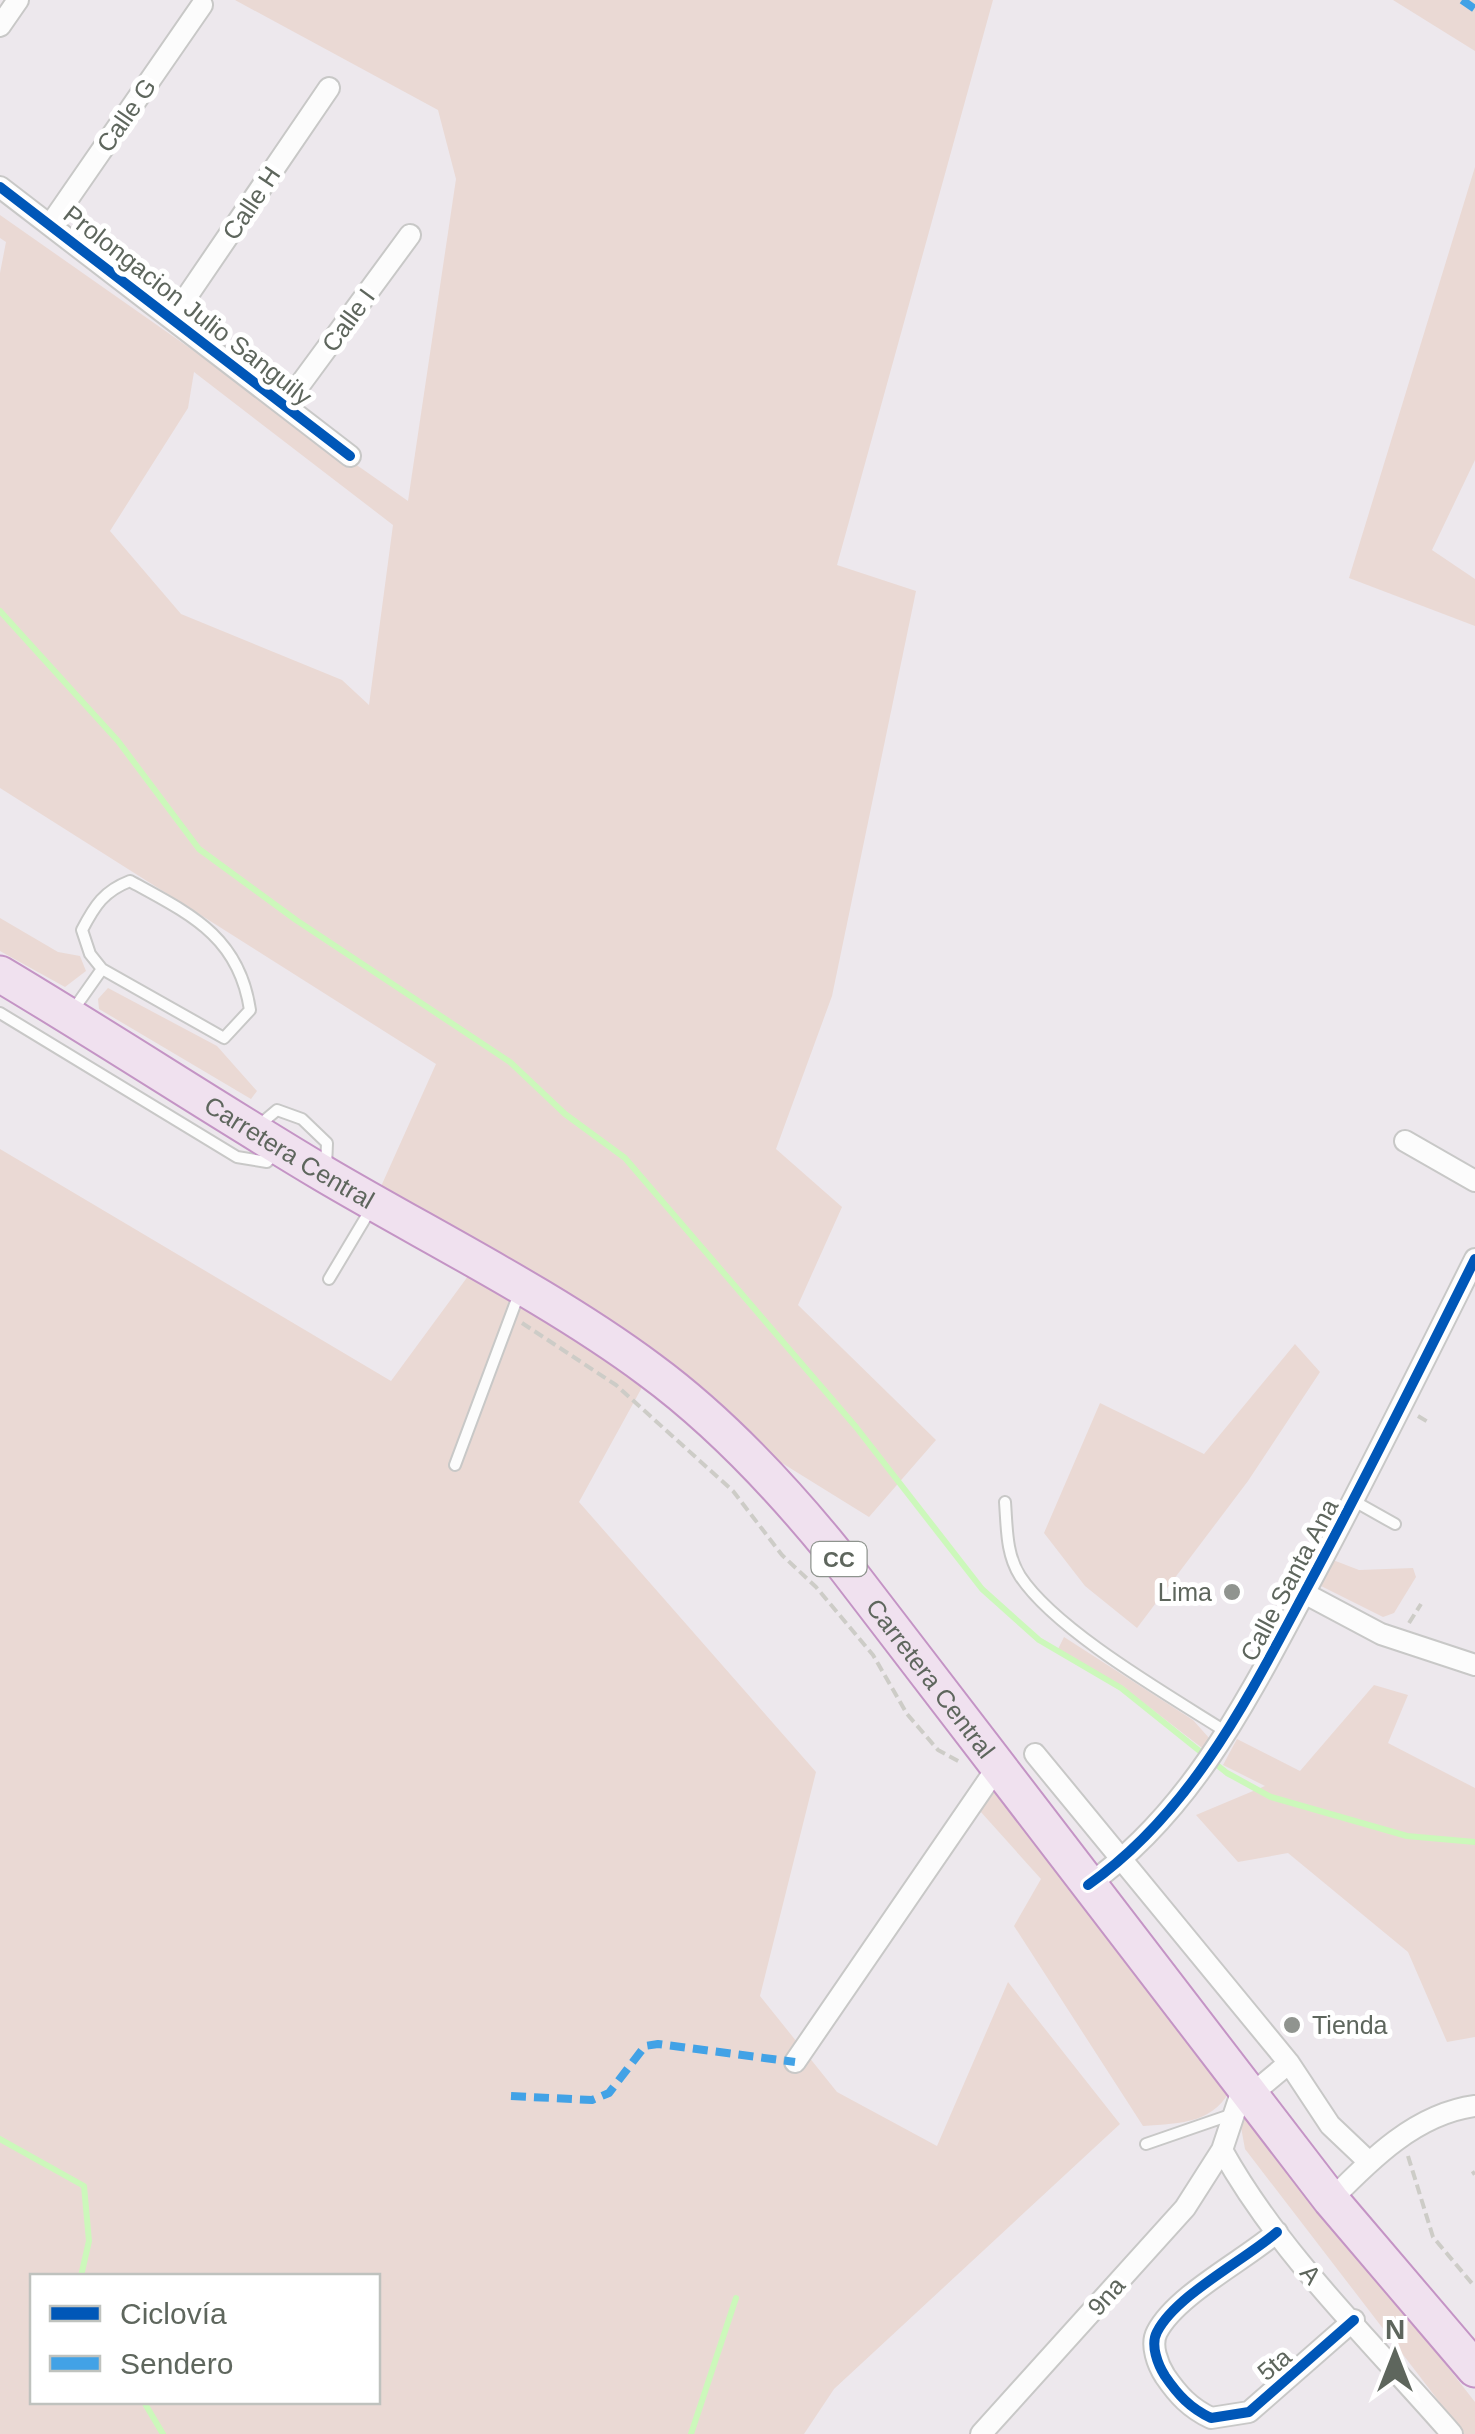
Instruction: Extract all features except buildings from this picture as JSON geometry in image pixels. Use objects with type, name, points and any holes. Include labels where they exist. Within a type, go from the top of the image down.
[{"type":"highway","name":"Carretera Central","points":[[4,976],[651,1370],[796,1506],[1088,1885],[1242,2098],[1475,2369]]},
{"type":"street","points":[[0,26],[11,2]]},
{"type":"street","name":"Calle G","points":[[50,225],[202,5]]},
{"type":"street","name":"Calle H","points":[[173,317],[329,88]]},
{"type":"street","name":"Prolongacion Julio Sanguily","points":[[0,187],[350,456]]},
{"type":"street","name":"Calle I","points":[[285,406],[410,234]]},
{"type":"street","points":[[1405,1142],[1475,1181]]},
{"type":"street","name":"Calle Santa Ana","points":[[1088,1885],[1121,1862],[1166,1816],[1224,1738],[1354,1501],[1475,1260]]},
{"type":"street","points":[[1304,1593],[1381,1634],[1475,1664]]},
{"type":"street","points":[[1036,1754],[1288,2063],[1330,2124],[1369,2162]]},
{"type":"street","points":[[795,2062],[996,1769]]},
{"type":"street","points":[[1242,2098],[1288,2063]]},
{"type":"street","name":"9na","points":[[981,2434],[1185,2208],[1222,2150],[1242,2098]]},
{"type":"street","points":[[1331,2200],[1369,2162],[1403,2137],[1456,2109],[1475,2106]]},
{"type":"street","name":"A","points":[[1222,2150],[1244,2190],[1277,2232],[1452,2434]]},
{"type":"street","name":"5ta","points":[[1277,2232],[1190,2298],[1156,2333],[1154,2350],[1178,2394],[1211,2418],[1250,2412],[1354,2320]]},
{"type":"lane","points":[[130,881],[205,923],[224,943],[247,990],[250,1010],[224,1038],[102,968],[90,954],[82,930],[108,890],[130,881]]},
{"type":"lane","points":[[70,1015],[102,968]]},
{"type":"lane","points":[[4,976],[3,1015],[238,1157],[267,1162],[268,1139]]},
{"type":"lane","points":[[329,1280],[374,1202]]},
{"type":"lane","points":[[455,1465],[523,1291]]},
{"type":"lane","points":[[1354,1501],[1395,1524]]},
{"type":"lane","points":[[1005,1502],[1009,1552],[1020,1575],[1042,1602],[1062,1621],[1224,1738]]},
{"type":"lane","points":[[1146,2144],[1242,2098]]},
{"type":"path","points":[[523,1291],[518,1314],[522,1323],[616,1385],[733,1490],[782,1554],[843,1617],[873,1655],[908,1714],[938,1750],[976,1768],[996,1769]]},
{"type":"path","points":[[1403,2137],[1433,2237],[1475,2287]]},
{"type":"shaded area","points":[[235,0],[993,0],[837,565],[916,591],[832,996],[776,1149],[842,1207],[798,1305],[936,1440],[869,1517],[769,1455],[651,1371],[579,1502],[816,1772],[760,1996],[837,2092],[937,2146],[1008,1982],[1120,2124],[834,2389],[804,2434],[0,2434],[0,1149],[391,1381],[474,1268],[374,1202],[436,1064],[0,788],[0,273],[6,242],[0,238],[0,215],[408,501],[456,179],[438,110]],"holes":[[[194,372],[393,525],[369,705],[342,680],[181,614],[110,531],[188,408]]]},
{"type":"shaded area","points":[[1393,0],[1475,0],[1475,51]]},
{"type":"shaded area","points":[[1475,167],[1475,460],[1432,550],[1475,579],[1475,626],[1349,578]]},
{"type":"shaded area","points":[[0,918],[58,952],[80,956],[86,971],[65,987],[0,951]]},
{"type":"shaded area","points":[[108,988],[217,1046],[257,1091],[251,1099],[99,1009],[98,999]]},
{"type":"shaded area","points":[[1295,1344],[1320,1372],[1248,1481],[1137,1628],[1085,1586],[1044,1533],[1100,1403],[1204,1454]]},
{"type":"shaded area","points":[[1333,1560],[1359,1570],[1413,1568],[1416,1577],[1394,1613],[1383,1617],[1321,1586]]},
{"type":"shaded area","points":[[1064,1637],[1193,1720],[1210,1739],[1206,1751],[1123,1687],[1058,1649]]},
{"type":"shaded area","points":[[1374,1685],[1408,1695],[1388,1743],[1475,1788],[1475,2037],[1447,2042],[1408,1952],[1288,1853],[1238,1862],[1196,1815],[1265,1786],[1223,1765],[1237,1739],[1300,1771]]},
{"type":"shaded area","points":[[997,1789],[1233,2084],[1226,2097],[1207,2114],[1184,2122],[1143,2126],[1014,1926],[1041,1879],[980,1811]]},
{"type":"shaded area","points":[[1244,2106],[1475,2402],[1475,2434],[1464,2434],[1245,2149],[1239,2116]]},
{"type":"waterway","points":[[0,611],[118,741],[199,849],[296,920],[510,1062],[565,1114],[625,1158],[856,1427],[982,1589],[1039,1640],[1121,1688],[1227,1773],[1271,1797],[1407,1836],[1475,1842]]},
{"type":"waterway","points":[[0,2139],[84,2186],[89,2241],[81,2274]]},
{"type":"waterway","points":[[691,2434],[736,2298]]},
{"type":"waterway","points":[[145,2404],[163,2434]]},
{"type":"marked path","points":[[1462,0],[1475,9]]},
{"type":"marked path","points":[[511,2096],[592,2100],[609,2093],[645,2046],[658,2044],[795,2062]]},
{"type":"cycle path","points":[[0,187],[350,456]]},
{"type":"cycle path","points":[[1088,1885],[1158,1823],[1188,1787],[1240,1709],[1351,1505],[1475,1259]]},
{"type":"cycle path","points":[[1277,2232],[1195,2291],[1157,2332],[1154,2343],[1158,2361],[1180,2395],[1211,2418],[1249,2412],[1354,2320]]},
{"type":"place","name":"Lima","points":[[1232,1592]]},
{"type":"place","name":"Tienda","points":[[1292,2025]]}]
